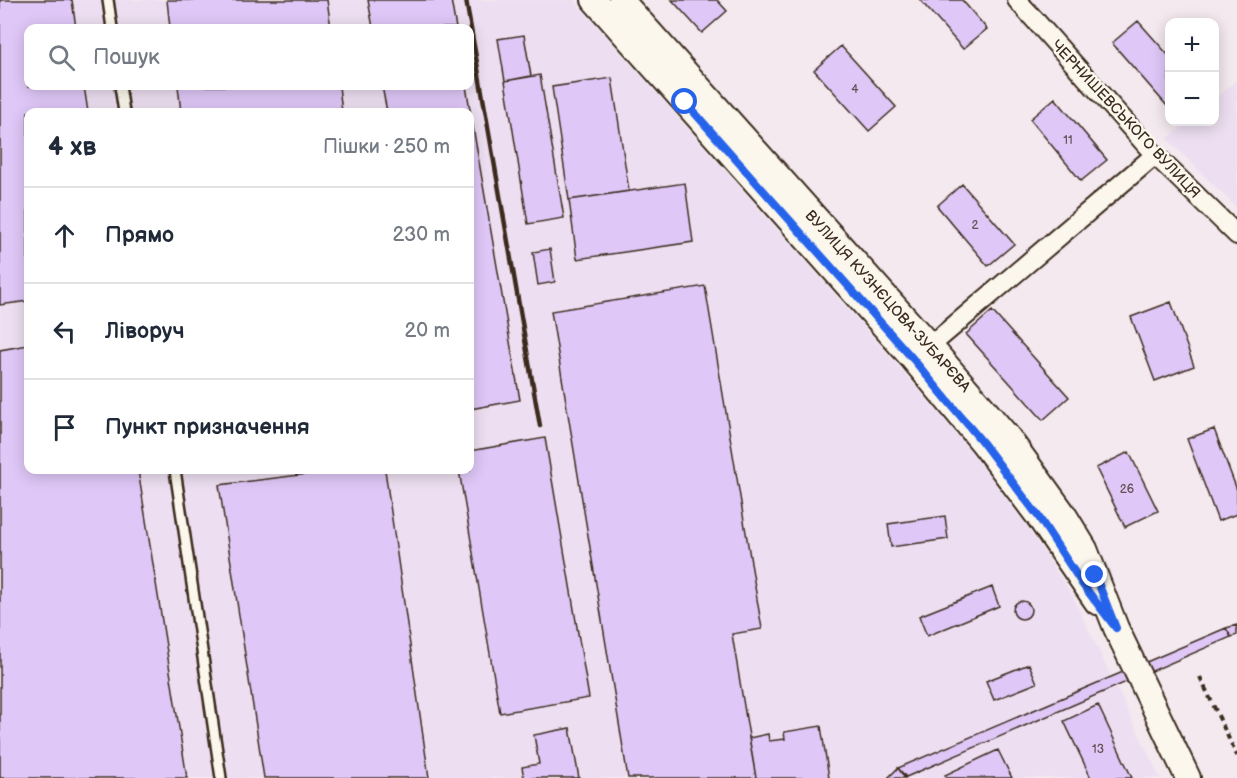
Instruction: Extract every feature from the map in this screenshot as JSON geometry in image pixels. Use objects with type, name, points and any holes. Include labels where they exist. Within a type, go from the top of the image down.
[{"type":"main road","name":"ВУЛИЦЯ КУЗНЄЦОВА-ЗУБАРЄВА","points":[[594,0],[913,359],[983,443],[1038,516],[1083,585],[1116,628]]},
{"type":"main road","name":"ВУЛИЦЯ КУЗНЄЦОВА-ЗУБАРЄВА","points":[[621,0],[930,346],[1008,437],[1063,513],[1085,549],[1116,628],[1188,778]]},
{"type":"street","name":"ЧЕРНИШЕВСЬКОГО ВУЛИЦЯ","points":[[1017,0],[1155,155],[1236,234]]},
{"type":"street","points":[[930,346],[1155,155]]},
{"type":"lane","points":[[108,0],[111,24]]},
{"type":"lane","points":[[121,90],[123,108]]},
{"type":"lane","points":[[176,474],[221,778]]},
{"type":"path","points":[[1200,677],[1237,756]]},
{"type":"shaded area","points":[[0,0],[574,0],[972,452],[1026,525],[1071,593],[1160,778],[0,778]]},
{"type":"shaded area","points":[[1237,80],[1237,208],[1167,139],[1183,126],[1219,126],[1219,96]]},
{"type":"building","points":[[0,0],[72,0],[75,24],[24,24],[24,90],[85,90],[87,108],[24,108],[24,302],[0,305]]},
{"type":"building","points":[[167,0],[327,0],[330,24],[170,24]]},
{"type":"building","points":[[368,0],[451,0],[455,24],[372,24]]},
{"type":"building","points":[[672,0],[717,0],[727,11],[702,33]]},
{"type":"building","points":[[920,0],[962,0],[987,29],[963,49]]},
{"type":"building","points":[[1138,21],[1165,51],[1165,104],[1112,43]]},
{"type":"building","points":[[524,35],[531,76],[505,81],[498,39]]},
{"type":"building","points":[[841,46],[896,107],[869,131],[814,70]]},
{"type":"building","points":[[540,75],[564,218],[528,224],[505,81]]},
{"type":"building","points":[[612,78],[629,191],[569,200],[552,87]]},
{"type":"building","points":[[178,90],[339,90],[342,108],[181,108]]},
{"type":"building","points":[[383,90],[467,90],[470,108],[386,108]]},
{"type":"building","points":[[1055,98],[1107,160],[1081,181],[1030,119]]},
{"type":"building","points":[[474,133],[520,400],[474,408]]},
{"type":"building","points":[[685,183],[693,242],[577,259],[569,200]]},
{"type":"building","points":[[962,184],[1014,244],[988,266],[937,206]]},
{"type":"building","points":[[550,249],[555,282],[538,285],[533,252]]},
{"type":"building","points":[[705,286],[762,629],[732,634],[756,778],[628,778],[551,311]]},
{"type":"building","points":[[1171,302],[1194,366],[1155,381],[1131,317]]},
{"type":"building","points":[[992,311],[1069,397],[1043,420],[966,334]]},
{"type":"building","points":[[24,346],[24,474],[139,474],[187,778],[0,778],[0,350]]},
{"type":"building","points":[[1214,429],[1237,490],[1237,514],[1218,521],[1187,439]]},
{"type":"building","points":[[545,438],[589,698],[500,713],[460,474],[474,474],[474,450]]},
{"type":"building","points":[[1129,452],[1158,511],[1125,527],[1096,468]]},
{"type":"building","points":[[308,474],[386,474],[429,778],[264,778],[219,485]]},
{"type":"building","points":[[945,516],[948,539],[891,547],[888,524]]},
{"type":"building","points":[[992,587],[999,606],[927,636],[919,616]]},
{"type":"building","points":[[1022,601],[1028,604],[1031,610],[1028,616],[1022,619],[1016,616],[1013,610],[1016,604]]},
{"type":"building","points":[[1237,625],[1237,635],[1231,637],[1226,628]]},
{"type":"building","points":[[1226,628],[1231,637],[906,777],[898,768]]},
{"type":"building","points":[[1029,664],[1037,683],[994,700],[986,681]]},
{"type":"building","points":[[1098,705],[1132,778],[1091,778],[1064,721]]},
{"type":"building","points":[[821,726],[829,778],[756,778],[749,738],[768,734],[769,741],[785,739],[784,732]]},
{"type":"building","points":[[570,728],[579,778],[524,778],[522,767],[539,764],[534,735]]},
{"type":"building","points":[[998,750],[1012,778],[947,778],[945,775]]},
{"type":"building","points":[[898,768],[905,778],[888,778]]},
{"type":"railway","points":[[466,0],[470,24]]},
{"type":"railway","points":[[474,46],[540,426]]},
{"type":"route","points":[[685,102],[913,359],[983,443],[1038,516],[1083,585],[1116,628],[1095,575]]}]
